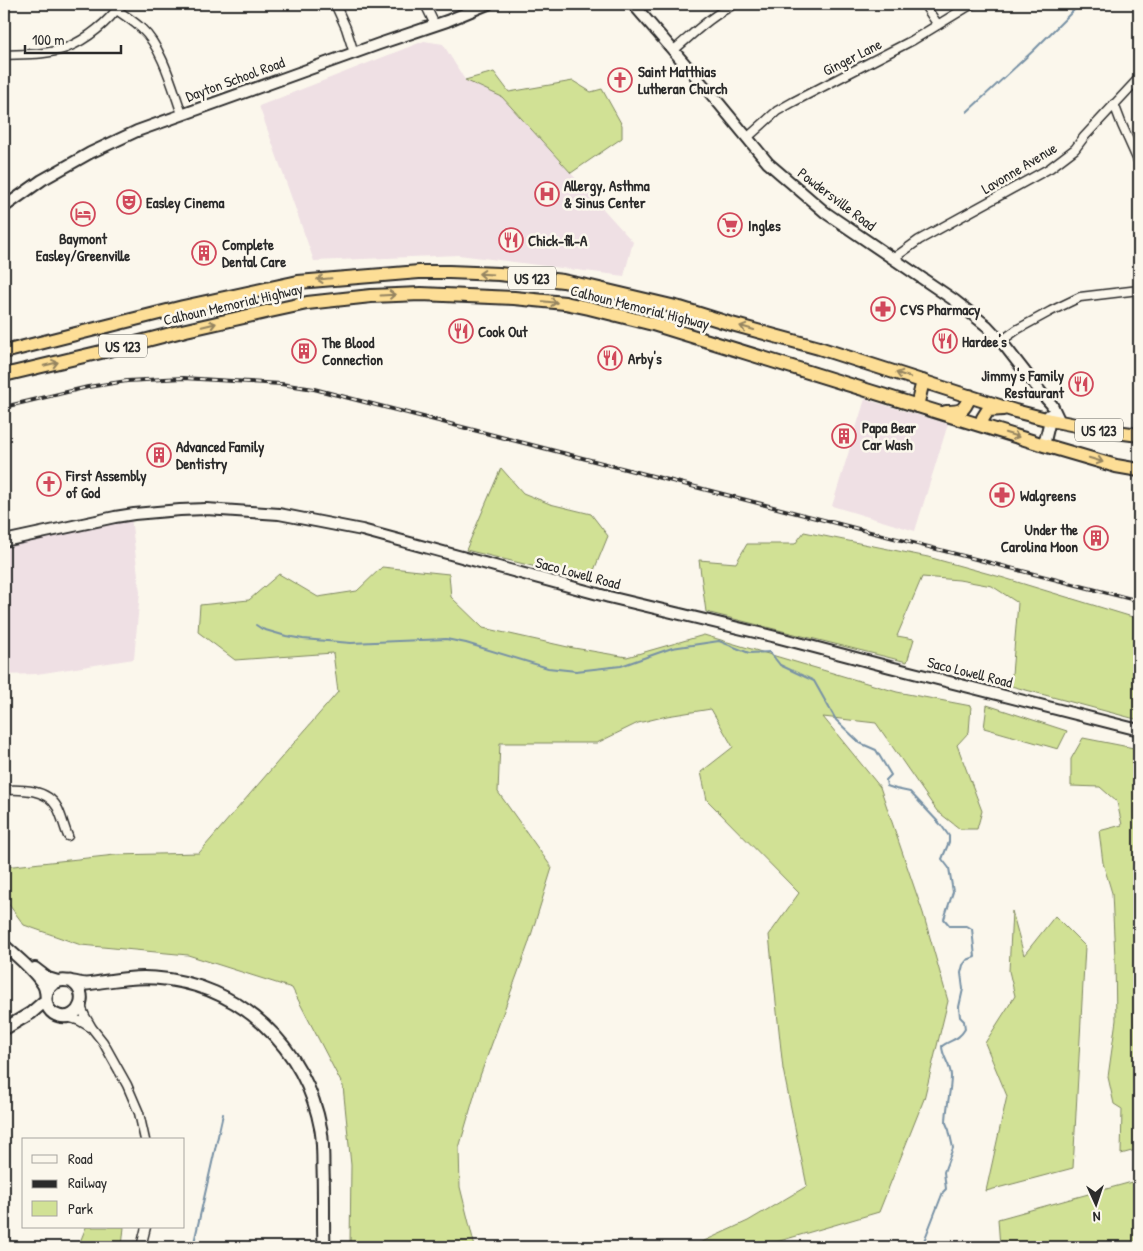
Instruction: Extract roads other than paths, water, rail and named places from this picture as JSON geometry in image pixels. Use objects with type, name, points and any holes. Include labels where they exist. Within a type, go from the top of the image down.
[{"type":"highway","name":"Calhoun Memorial Highway","points":[[4,352],[175,309],[298,282],[419,272],[499,274],[563,281],[647,300],[817,348],[1055,421],[1139,435]]},
{"type":"highway","points":[[419,272],[421,294]]},
{"type":"highway","points":[[266,288],[270,311]]},
{"type":"highway","name":"Calhoun Memorial Highway","points":[[4,375],[186,330],[307,303],[370,296],[421,294],[514,298],[565,303],[653,324],[1044,445],[1137,470]]},
{"type":"highway","points":[[689,335],[696,313]]},
{"type":"highway","points":[[917,406],[923,381]]},
{"type":"highway","points":[[936,412],[959,412],[966,406],[970,396]]},
{"type":"highway","points":[[981,425],[988,410],[1008,408]]},
{"type":"main road","points":[[62,1016],[51,1011],[46,1004],[48,988],[58,981],[87,984],[154,977],[200,986],[226,998],[253,1015],[282,1043],[300,1070],[314,1104],[321,1130],[324,1177],[324,1247]]},
{"type":"main road","points":[[82,999],[93,988],[111,980]]},
{"type":"main road","points":[[21,1019],[34,1016],[70,1016],[81,1005],[82,999],[77,986],[70,981]]},
{"type":"main road","points":[[4,1029],[31,1013],[46,998]]},
{"type":"street","points":[[335,4],[346,28],[354,53]]},
{"type":"street","points":[[425,4],[435,25]]},
{"type":"street","name":"Dayton School Road","points":[[4,207],[42,180],[90,153],[137,131],[447,21],[488,4]]},
{"type":"street","name":"Powdersville Road","points":[[633,4],[768,163],[815,204],[954,300],[987,326],[1052,405],[1055,421]]},
{"type":"street","points":[[674,50],[698,29],[735,4]]},
{"type":"street","points":[[924,4],[938,25]]},
{"type":"street","name":"Ginger Lane","points":[[747,138],[785,106],[882,57],[972,4]]},
{"type":"street","points":[[4,55],[48,52],[66,48],[98,29],[119,7],[150,37],[163,62],[182,114]]},
{"type":"street","name":"Lavonne Avenue","points":[[894,258],[919,240],[1050,168],[1075,149],[1139,78]]},
{"type":"street","points":[[1114,104],[1139,162]]},
{"type":"street","points":[[1001,341],[1018,329],[1080,298],[1139,290]]},
{"type":"street","points":[[1044,445],[1055,421]]},
{"type":"street","name":"Saco Lowell Road","points":[[4,540],[143,513],[206,510],[280,514],[362,530],[609,597],[776,637],[937,680],[1139,730]]},
{"type":"street","points":[[4,790],[27,790],[46,796],[56,806],[68,836]]},
{"type":"street","points":[[4,945],[37,977],[44,986],[46,998]]},
{"type":"street","points":[[19,958],[48,978],[58,981]]},
{"type":"street","points":[[82,999],[82,1009],[127,1085],[138,1113],[144,1138]]},
{"type":"street","points":[[62,1016],[80,1020],[92,1028]]},
{"type":"street","points":[[141,1247],[146,1228]]},
{"type":"waterway","points":[[967,112],[1080,4]]},
{"type":"waterway","points":[[256,625],[262,629],[286,636],[351,643],[446,639],[466,643],[548,668],[576,671],[621,666],[672,648],[719,641],[749,653],[770,652],[780,665],[814,681],[836,720],[860,743],[876,750],[891,775],[886,780],[887,786],[910,792],[949,836],[949,842],[942,859],[949,868],[953,892],[944,919],[950,926],[967,926],[972,929],[975,957],[967,960],[963,965],[961,973],[963,989],[959,1007],[960,1017],[964,1021],[965,1029],[957,1038],[942,1046],[943,1054],[951,1072],[946,1123],[953,1148],[944,1172],[946,1189],[943,1192],[924,1241],[919,1247]]},
{"type":"waterway","points":[[193,1247],[223,1114]]},
{"type":"railway","points":[[4,407],[88,387],[127,381],[183,378],[281,384],[314,389],[1139,601]]},
{"type":"place","name":"Saint Matthias Lutheran Church","points":[[620,80]]},
{"type":"place","name":"Allergy, Asthma & Sinus Center","points":[[547,194]]},
{"type":"place","name":"Easley Cinema","points":[[129,202]]},
{"type":"place","name":"Baymont Easley/Greenville","points":[[83,214]]},
{"type":"place","name":"Ingles","points":[[730,225]]},
{"type":"place","name":"Chick-fil-A","points":[[511,240]]},
{"type":"place","name":"Complete Dental Care","points":[[204,253]]},
{"type":"place","name":"CVS Pharmacy","points":[[883,309]]},
{"type":"place","name":"Cook Out","points":[[461,331]]},
{"type":"place","name":"Hardee's","points":[[945,341]]},
{"type":"place","name":"The Blood Connection","points":[[304,351]]},
{"type":"place","name":"Arby's","points":[[610,358]]},
{"type":"place","name":"Jimmy's Family Restaurant","points":[[1081,384]]},
{"type":"place","name":"Papa Bear Car Wash","points":[[844,436]]},
{"type":"place","name":"Advanced Family Dentistry","points":[[159,455]]},
{"type":"place","name":"First Assembly of God","points":[[49,484]]},
{"type":"place","name":"Walgreens","points":[[1002,495]]},
{"type":"place","name":"Under the Carolina Moon","points":[[1096,538]]}]
